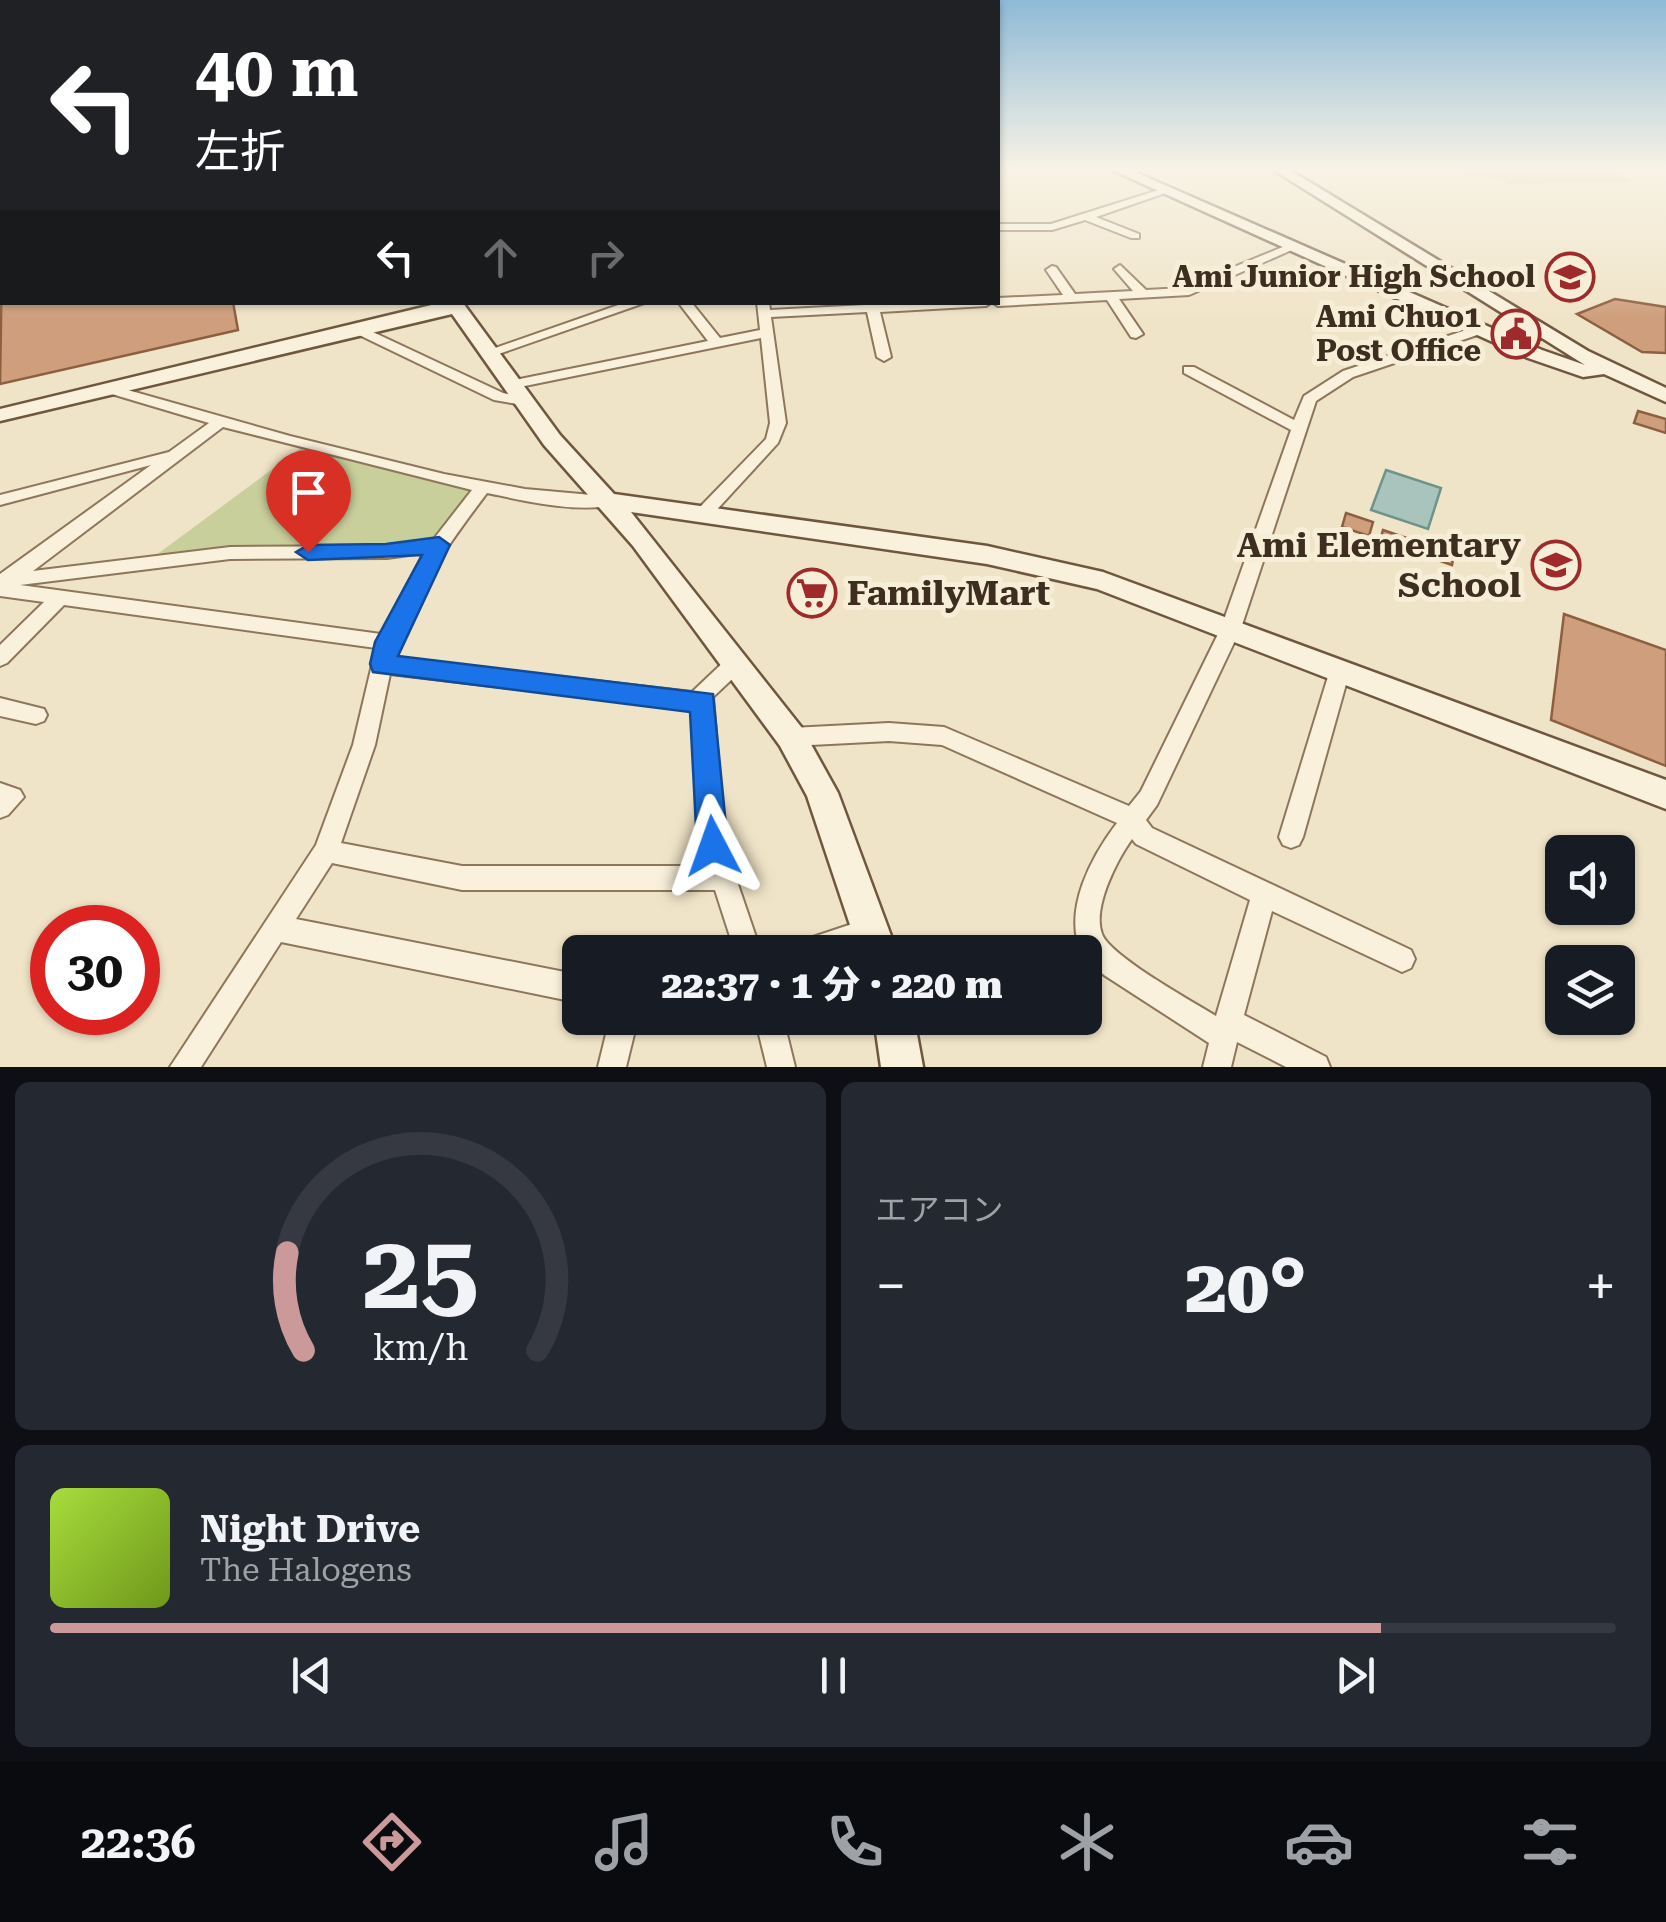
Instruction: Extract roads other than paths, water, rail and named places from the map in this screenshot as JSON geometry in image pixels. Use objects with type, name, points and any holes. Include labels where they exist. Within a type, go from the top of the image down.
[{"type":"street","points":[[1000,225],[1052,226],[1080,219]]},
{"type":"street","points":[[1092,219],[1135,236]]},
{"type":"street","points":[[1229,219],[1563,366],[1583,370],[1604,368]]},
{"type":"street","points":[[1362,219],[1604,368],[1666,396]]},
{"type":"street","points":[[1000,302],[1186,292],[1290,246]]},
{"type":"street","points":[[1120,269],[1143,294]]},
{"type":"street","points":[[1052,270],[1071,298]]},
{"type":"street","points":[[1111,296],[1136,334]]},
{"type":"street","points":[[0,415],[455,305],[516,393],[736,662],[790,738],[822,793],[873,935]]},
{"type":"street","points":[[488,353],[632,305]]},
{"type":"street","points":[[686,305],[715,341]]},
{"type":"street","points":[[706,512],[773,440],[778,404],[763,308],[871,305],[884,357]]},
{"type":"street","points":[[360,330],[499,397],[715,341],[765,333]]},
{"type":"street","points":[[1316,1067],[1226,1030],[1112,966],[1090,943],[1086,914],[1110,852],[1130,818],[1149,798],[1231,628],[1256,566],[1296,427],[1309,399],[1348,374],[1478,330]]},
{"type":"street","points":[[1189,370],[1296,427]]},
{"type":"street","points":[[110,389],[482,488],[556,501],[608,501],[706,512],[1042,566],[1103,581],[1666,795]]},
{"type":"street","points":[[3,583],[221,421]]},
{"type":"street","points":[[0,500],[177,454]]},
{"type":"street","points":[[184,1067],[326,851],[364,746],[385,654],[439,545],[482,488]]},
{"type":"street","points":[[3,583],[230,553],[386,552],[439,545]]},
{"type":"street","points":[[3,583],[385,654],[703,702]]},
{"type":"street","points":[[0,658],[60,596]]},
{"type":"street","points":[[736,662],[702,694],[713,846],[742,935]]},
{"type":"street","points":[[1291,836],[1340,670]]},
{"type":"street","points":[[0,707],[36,715]]},
{"type":"street","points":[[790,738],[889,732],[944,736],[1130,818],[1144,836],[1402,959]]},
{"type":"street","points":[[0,792],[12,797],[0,808]]},
{"type":"street","points":[[326,851],[462,878],[723,878]]},
{"type":"street","points":[[1217,1067],[1264,894]]},
{"type":"street","points":[[277,928],[562,985]]},
{"type":"street","points":[[612,1067],[620,1035]]},
{"type":"street","points":[[773,1035],[781,1067]]},
{"type":"street","points":[[897,1035],[902,1067]]},
{"type":"water","points":[[1386,470],[1441,488],[1428,529],[1371,510]]},
{"type":"place","name":"Ami Junior High School","points":[[1570,277]]},
{"type":"place","name":"Ami Chuo1 Post Office","points":[[1516,334]]},
{"type":"place","name":"Ami Elementary School","points":[[1556,565]]},
{"type":"place","name":"FamilyMart","points":[[812,593]]}]
